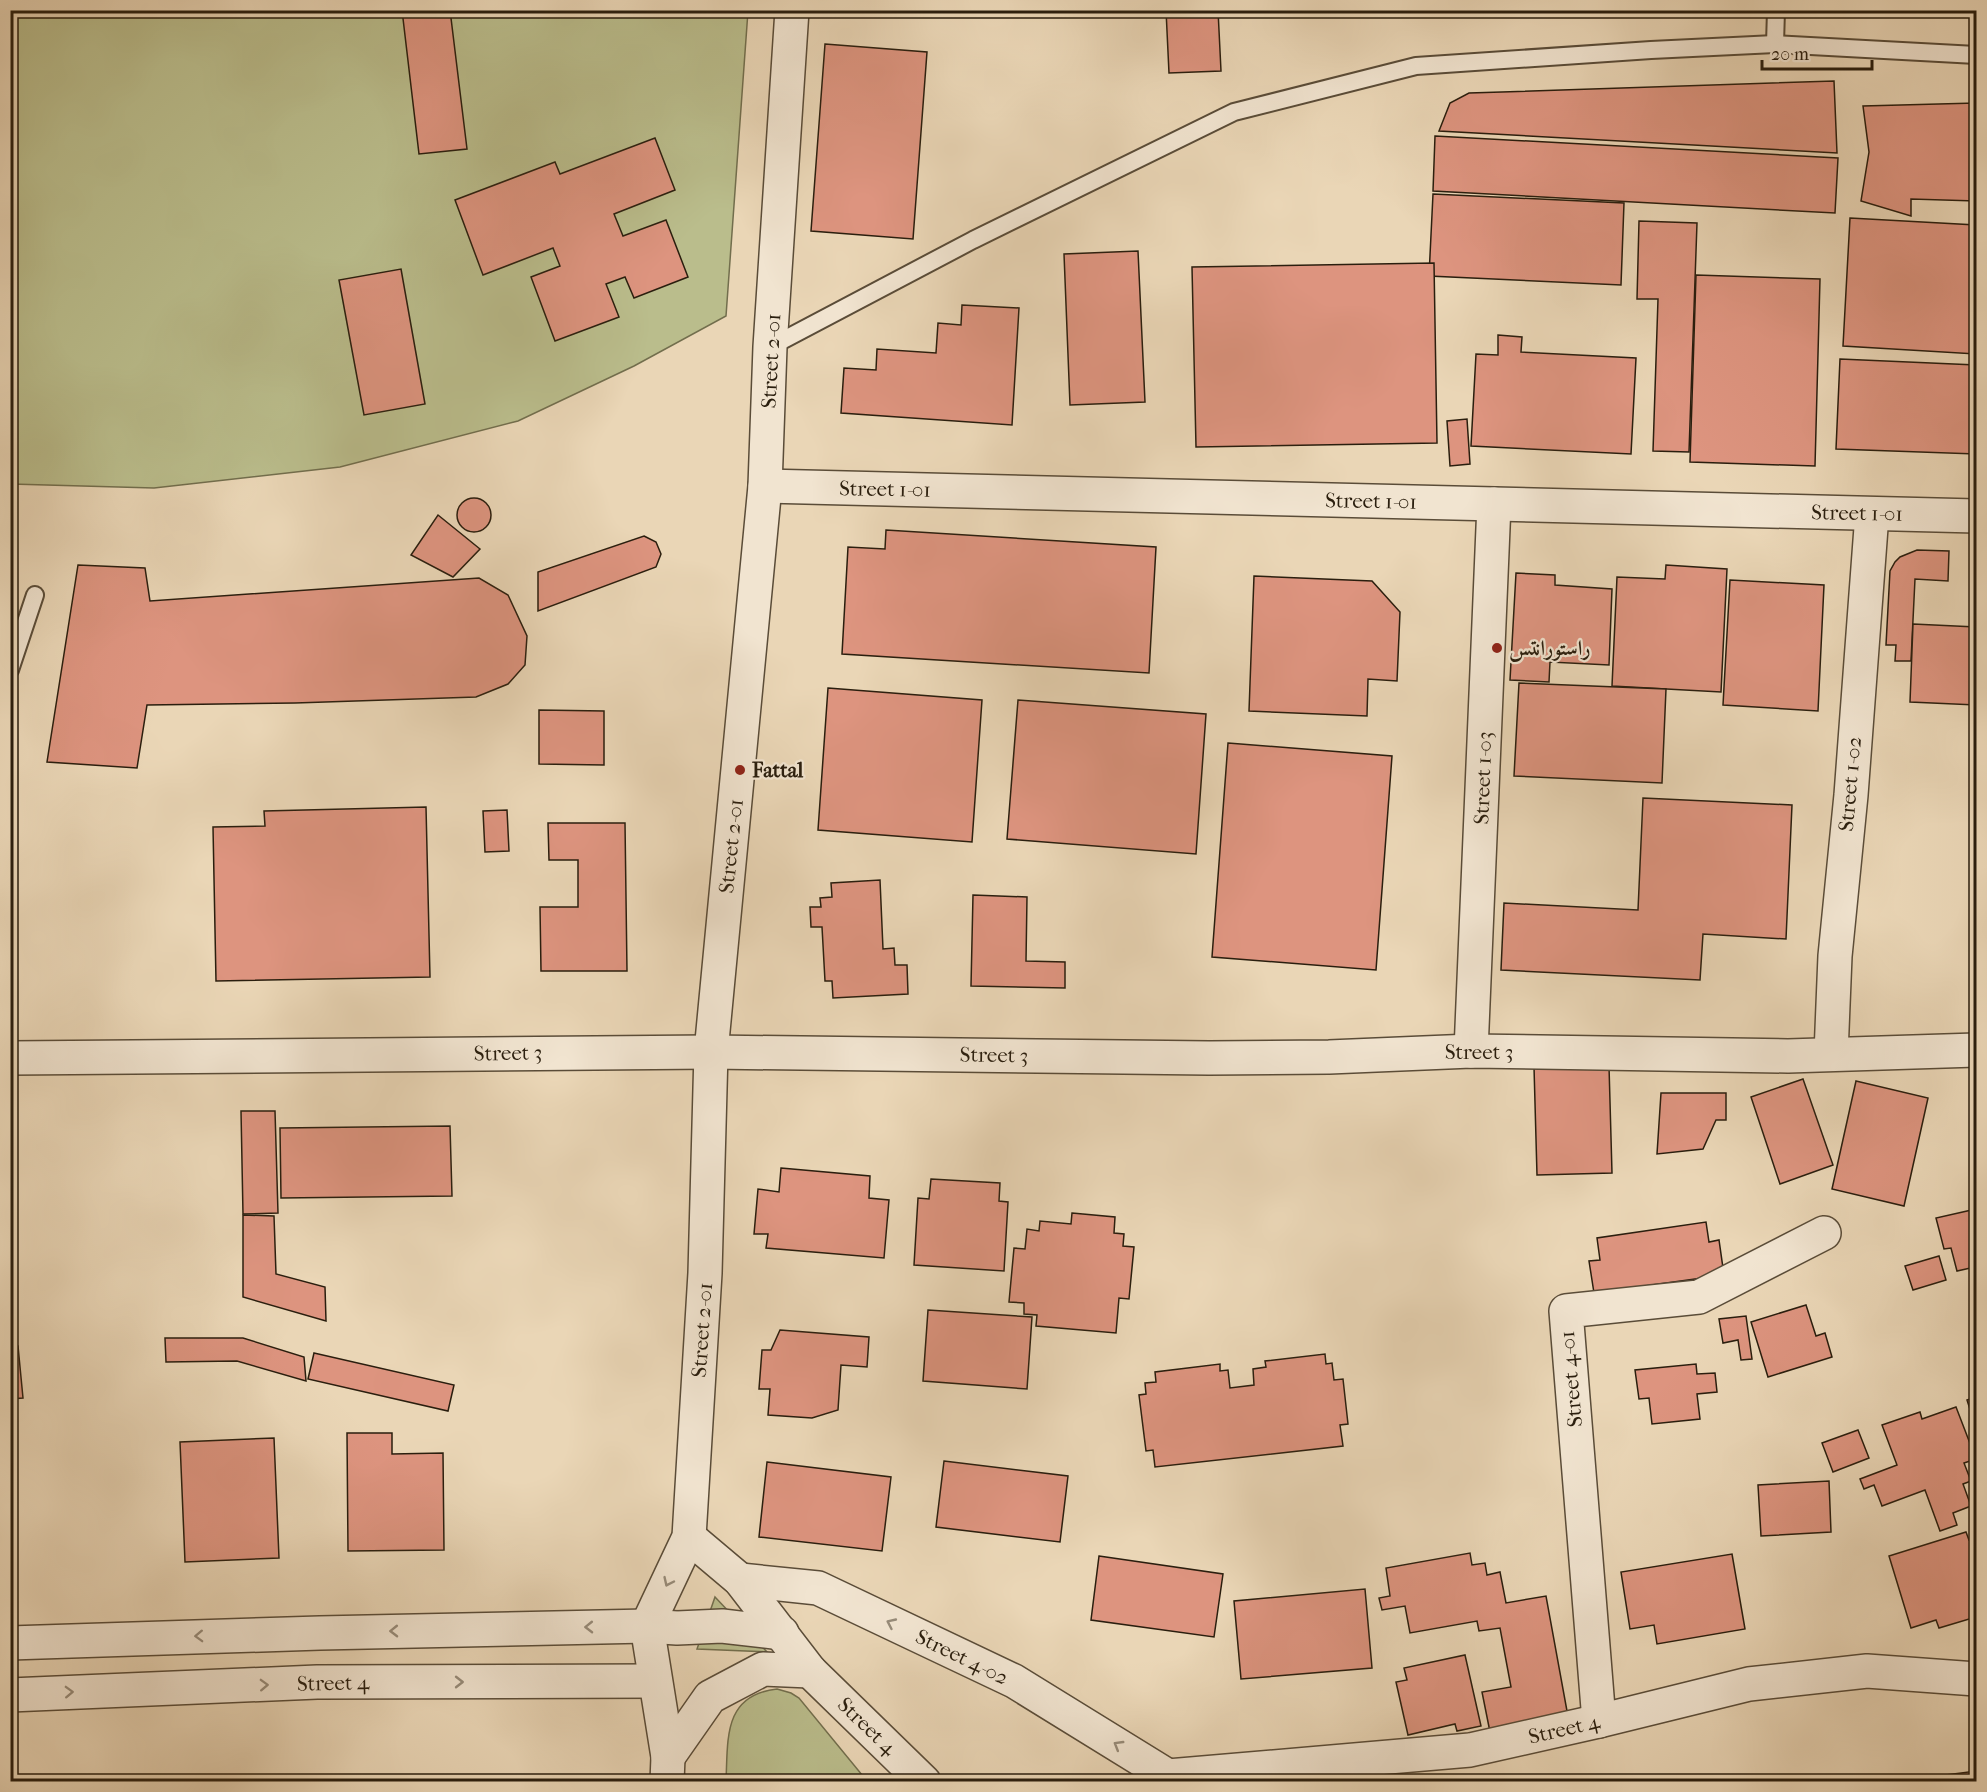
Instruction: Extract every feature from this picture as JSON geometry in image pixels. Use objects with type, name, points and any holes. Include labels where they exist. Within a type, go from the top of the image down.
[{"type":"street","name":"Street 2-01","points":[[689,1538],[705,1273],[711,1052],[765,486],[771,348],[792,10]]},
{"type":"street","name":"Street 1-01","points":[[765,486],[1977,516]]},
{"type":"street","name":"Street 1-03","points":[[1472,1051],[1494,504]]},
{"type":"street","name":"Street 1-02","points":[[1832,1054],[1835,956],[1851,795],[1872,514]]},
{"type":"street","name":"Street 3","points":[[10,1058],[711,1052],[1209,1058],[1329,1057],[1472,1051],[1788,1056],[1977,1050]]},
{"type":"street","name":"Street 4-01","points":[[1599,1721],[1566,1311],[1699,1297],[1824,1233]]},
{"type":"street","name":"Street 4","points":[[689,1538],[740,1580],[810,1671],[924,1782]]},
{"type":"street","points":[[668,1769],[647,1626],[689,1538]]},
{"type":"street","name":"Street 4-02","points":[[740,1580],[818,1588],[1014,1681],[1159,1779]]},
{"type":"street","points":[[10,1643],[647,1626],[677,1628],[722,1626],[782,1633]]},
{"type":"street","points":[[317,1682],[320,1633]]},
{"type":"street","points":[[668,1769],[710,1697],[763,1669],[810,1671]]},
{"type":"street","name":"Street 4","points":[[1159,1779],[1470,1750],[1749,1684],[1868,1671],[1977,1679]]},
{"type":"street","name":"Street 4","points":[[10,1695],[317,1682],[655,1681]]},
{"type":"lane","points":[[1775,44],[1776,10]]},
{"type":"lane","points":[[771,348],[973,240],[1234,112],[1416,66],[1775,44],[1977,55]]},
{"type":"lane","points":[[10,670],[35,595]]},
{"type":"green space","points":[[10,11],[748,11],[726,316],[634,366],[518,421],[340,467],[154,488],[11,484]]},
{"type":"green space","points":[[715,1597],[767,1652],[697,1649]]},
{"type":"green space","points":[[777,1689],[799,1698],[867,1781],[726,1781],[729,1735],[732,1721],[738,1710],[747,1700],[759,1693]]},
{"type":"building","points":[[402,10],[450,10],[467,149],[419,154]]},
{"type":"building","points":[[1166,10],[1218,10],[1221,71],[1169,73]]},
{"type":"building","points":[[1863,10],[1976,10],[1976,15]]},
{"type":"building","points":[[825,44],[927,52],[913,239],[811,231]]},
{"type":"building","points":[[1834,81],[1837,153],[1439,131],[1450,103],[1469,93]]},
{"type":"building","points":[[1976,103],[1976,201],[1911,199],[1911,216],[1861,201],[1869,152],[1863,106]]},
{"type":"building","points":[[1435,136],[1838,158],[1835,213],[1433,191]]},
{"type":"building","points":[[655,138],[675,190],[614,214],[623,236],[666,220],[688,277],[634,298],[625,277],[606,284],[619,317],[555,341],[531,277],[560,266],[553,248],[483,275],[455,200],[555,162],[560,174]]},
{"type":"building","points":[[1433,194],[1624,203],[1621,285],[1429,276]]},
{"type":"building","points":[[1850,218],[1976,225],[1976,354],[1843,346]]},
{"type":"building","points":[[1639,221],[1697,223],[1689,452],[1653,451],[1658,299],[1637,299]]},
{"type":"building","points":[[1138,251],[1145,402],[1070,405],[1064,254]]},
{"type":"building","points":[[1434,263],[1437,443],[1196,447],[1192,267]]},
{"type":"building","points":[[401,269],[425,404],[364,415],[339,280]]},
{"type":"building","points":[[1696,275],[1820,279],[1815,466],[1690,462]]},
{"type":"building","points":[[962,305],[1019,308],[1012,425],[841,413],[844,368],[876,370],[877,349],[936,353],[938,323],[961,325]]},
{"type":"building","points":[[1498,335],[1522,337],[1521,352],[1636,358],[1631,454],[1471,446],[1476,354],[1498,355]]},
{"type":"building","points":[[1840,359],[1976,365],[1976,454],[1836,449]]},
{"type":"building","points":[[1467,419],[1470,464],[1450,466],[1447,421]]},
{"type":"building","points":[[474,498],[486,503],[491,515],[486,527],[474,532],[462,527],[457,515],[462,503]]},
{"type":"building","points":[[438,515],[480,549],[453,577],[411,555]]},
{"type":"building","points":[[886,530],[1156,547],[1149,673],[842,654],[848,547],[885,549]]},
{"type":"building","points":[[644,536],[656,542],[661,554],[656,567],[538,611],[538,572]]},
{"type":"building","points":[[1917,550],[1949,551],[1948,581],[1915,579],[1911,661],[1895,661],[1896,645],[1886,645],[1890,571],[1900,557]]},
{"type":"building","points":[[78,565],[145,568],[150,601],[479,578],[508,595],[527,636],[525,665],[508,684],[476,697],[147,705],[137,768],[47,762]]},
{"type":"building","points":[[1666,565],[1727,569],[1721,692],[1612,686],[1617,577],[1665,579]]},
{"type":"building","points":[[1516,573],[1555,575],[1555,585],[1612,589],[1609,665],[1550,662],[1549,682],[1510,680]]},
{"type":"building","points":[[1254,576],[1372,581],[1400,612],[1397,681],[1368,679],[1367,716],[1249,711]]},
{"type":"building","points":[[1730,580],[1824,585],[1818,711],[1723,705]]},
{"type":"building","points":[[1913,624],[1976,627],[1976,705],[1910,702]]},
{"type":"building","points":[[1519,683],[1666,689],[1662,783],[1514,776]]},
{"type":"building","points":[[828,688],[982,700],[972,842],[818,830]]},
{"type":"building","points":[[1018,700],[1206,714],[1196,854],[1007,839]]},
{"type":"building","points":[[539,710],[604,711],[604,765],[539,764]]},
{"type":"building","points":[[1228,743],[1392,756],[1376,970],[1212,957]]},
{"type":"building","points":[[1643,798],[1792,805],[1786,939],[1703,934],[1700,980],[1501,970],[1504,903],[1638,910]]},
{"type":"building","points":[[426,807],[430,977],[216,981],[213,827],[265,826],[264,811]]},
{"type":"building","points":[[507,810],[509,851],[485,852],[483,811]]},
{"type":"building","points":[[548,823],[625,823],[627,971],[541,971],[540,907],[578,907],[578,860],[549,860]]},
{"type":"building","points":[[880,880],[883,949],[894,948],[895,965],[907,965],[908,994],[833,998],[832,981],[825,981],[822,927],[811,927],[810,907],[821,907],[820,898],[832,897],[831,883]]},
{"type":"building","points":[[973,895],[1027,897],[1026,961],[1065,962],[1065,988],[971,986]]},
{"type":"building","points":[[1609,1066],[1612,1173],[1537,1175],[1534,1067]]},
{"type":"building","points":[[1803,1079],[1833,1165],[1780,1184],[1751,1097]]},
{"type":"building","points":[[1856,1081],[1928,1098],[1904,1206],[1832,1189]]},
{"type":"building","points":[[1661,1093],[1726,1093],[1726,1120],[1716,1120],[1703,1149],[1657,1154]]},
{"type":"building","points":[[241,1111],[275,1111],[278,1213],[243,1214]]},
{"type":"building","points":[[450,1126],[452,1196],[281,1198],[280,1128]]},
{"type":"building","points":[[781,1168],[870,1176],[869,1198],[889,1200],[884,1258],[766,1248],[768,1234],[754,1234],[758,1189],[779,1192]]},
{"type":"building","points":[[931,1179],[1000,1183],[999,1201],[1008,1202],[1004,1271],[914,1265],[918,1198],[929,1199]]},
{"type":"building","points":[[1976,1209],[1976,1254],[1973,1255],[1975,1267],[1957,1271],[1951,1248],[1944,1249],[1936,1218]]},
{"type":"building","points":[[1072,1213],[1115,1217],[1114,1233],[1124,1234],[1123,1246],[1134,1247],[1129,1299],[1119,1298],[1116,1333],[1036,1326],[1037,1315],[1024,1314],[1024,1303],[1009,1302],[1014,1248],[1025,1249],[1027,1229],[1039,1231],[1040,1221],[1071,1224]]},
{"type":"building","points":[[243,1215],[274,1216],[276,1274],[325,1287],[326,1321],[243,1297]]},
{"type":"building","points":[[1706,1222],[1709,1242],[1719,1240],[1724,1275],[1594,1293],[1589,1261],[1600,1260],[1597,1238]]},
{"type":"building","points":[[1939,1256],[1946,1280],[1913,1290],[1905,1266]]},
{"type":"building","points":[[1806,1305],[1816,1336],[1825,1333],[1832,1357],[1768,1377],[1751,1322]]},
{"type":"building","points":[[928,1310],[1032,1317],[1027,1389],[923,1381]]},
{"type":"building","points":[[1746,1316],[1752,1359],[1741,1360],[1738,1340],[1723,1343],[1719,1319]]},
{"type":"building","points":[[780,1330],[869,1337],[867,1367],[841,1365],[838,1410],[812,1418],[768,1415],[770,1389],[759,1389],[762,1350],[771,1350]]},
{"type":"building","points":[[165,1338],[243,1338],[304,1357],[306,1381],[237,1361],[166,1362]]},
{"type":"building","points":[[18,1346],[23,1398],[10,1399],[10,1347]]},
{"type":"building","points":[[314,1353],[454,1385],[448,1411],[308,1379]]},
{"type":"building","points":[[1325,1354],[1326,1364],[1332,1363],[1334,1380],[1343,1379],[1348,1424],[1340,1425],[1343,1446],[1155,1467],[1153,1450],[1146,1451],[1139,1395],[1146,1394],[1145,1383],[1156,1382],[1155,1372],[1220,1364],[1220,1371],[1228,1370],[1230,1388],[1254,1385],[1253,1369],[1266,1367],[1265,1361]]},
{"type":"building","points":[[1696,1364],[1697,1374],[1715,1373],[1717,1392],[1697,1394],[1700,1419],[1652,1424],[1649,1398],[1639,1399],[1635,1370]]},
{"type":"building","points":[[1976,1397],[1976,1428],[1967,1400]]},
{"type":"building","points":[[1956,1407],[1976,1459],[1964,1463],[1971,1481],[1963,1484],[1971,1506],[1953,1513],[1957,1525],[1940,1531],[1925,1490],[1882,1506],[1874,1485],[1864,1489],[1860,1479],[1897,1465],[1882,1425],[1920,1412],[1922,1419]]},
{"type":"building","points":[[1858,1430],[1869,1458],[1833,1472],[1822,1443]]},
{"type":"building","points":[[347,1433],[392,1433],[392,1454],[443,1453],[444,1550],[348,1551]]},
{"type":"building","points":[[274,1438],[279,1558],[185,1562],[180,1442]]},
{"type":"building","points":[[944,1461],[1068,1476],[1060,1542],[936,1527]]},
{"type":"building","points":[[767,1462],[891,1477],[882,1551],[759,1537]]},
{"type":"building","points":[[1829,1481],[1831,1532],[1761,1536],[1758,1485]]},
{"type":"building","points":[[1966,1532],[1969,1540],[1976,1538],[1976,1617],[1939,1628],[1936,1620],[1911,1628],[1889,1556]]},
{"type":"building","points":[[1470,1553],[1472,1565],[1485,1563],[1487,1575],[1500,1572],[1506,1603],[1546,1596],[1569,1722],[1491,1737],[1482,1692],[1511,1687],[1500,1628],[1479,1631],[1477,1621],[1410,1633],[1405,1606],[1382,1610],[1379,1598],[1390,1596],[1386,1568]]},
{"type":"building","points":[[1732,1554],[1745,1629],[1657,1644],[1654,1625],[1630,1629],[1621,1572]]},
{"type":"building","points":[[1099,1556],[1223,1574],[1214,1637],[1091,1620]]},
{"type":"building","points":[[1365,1589],[1372,1668],[1241,1679],[1234,1601]]},
{"type":"building","points":[[1465,1655],[1481,1726],[1457,1731],[1455,1724],[1408,1735],[1396,1682],[1407,1680],[1404,1668]]},
{"type":"building","points":[[1976,1771],[1976,1782],[1924,1782],[1923,1778]]},
{"type":"place","name":"راستورانتس","points":[[1497,648]]},
{"type":"place","name":"Fattal","points":[[740,770]]}]
